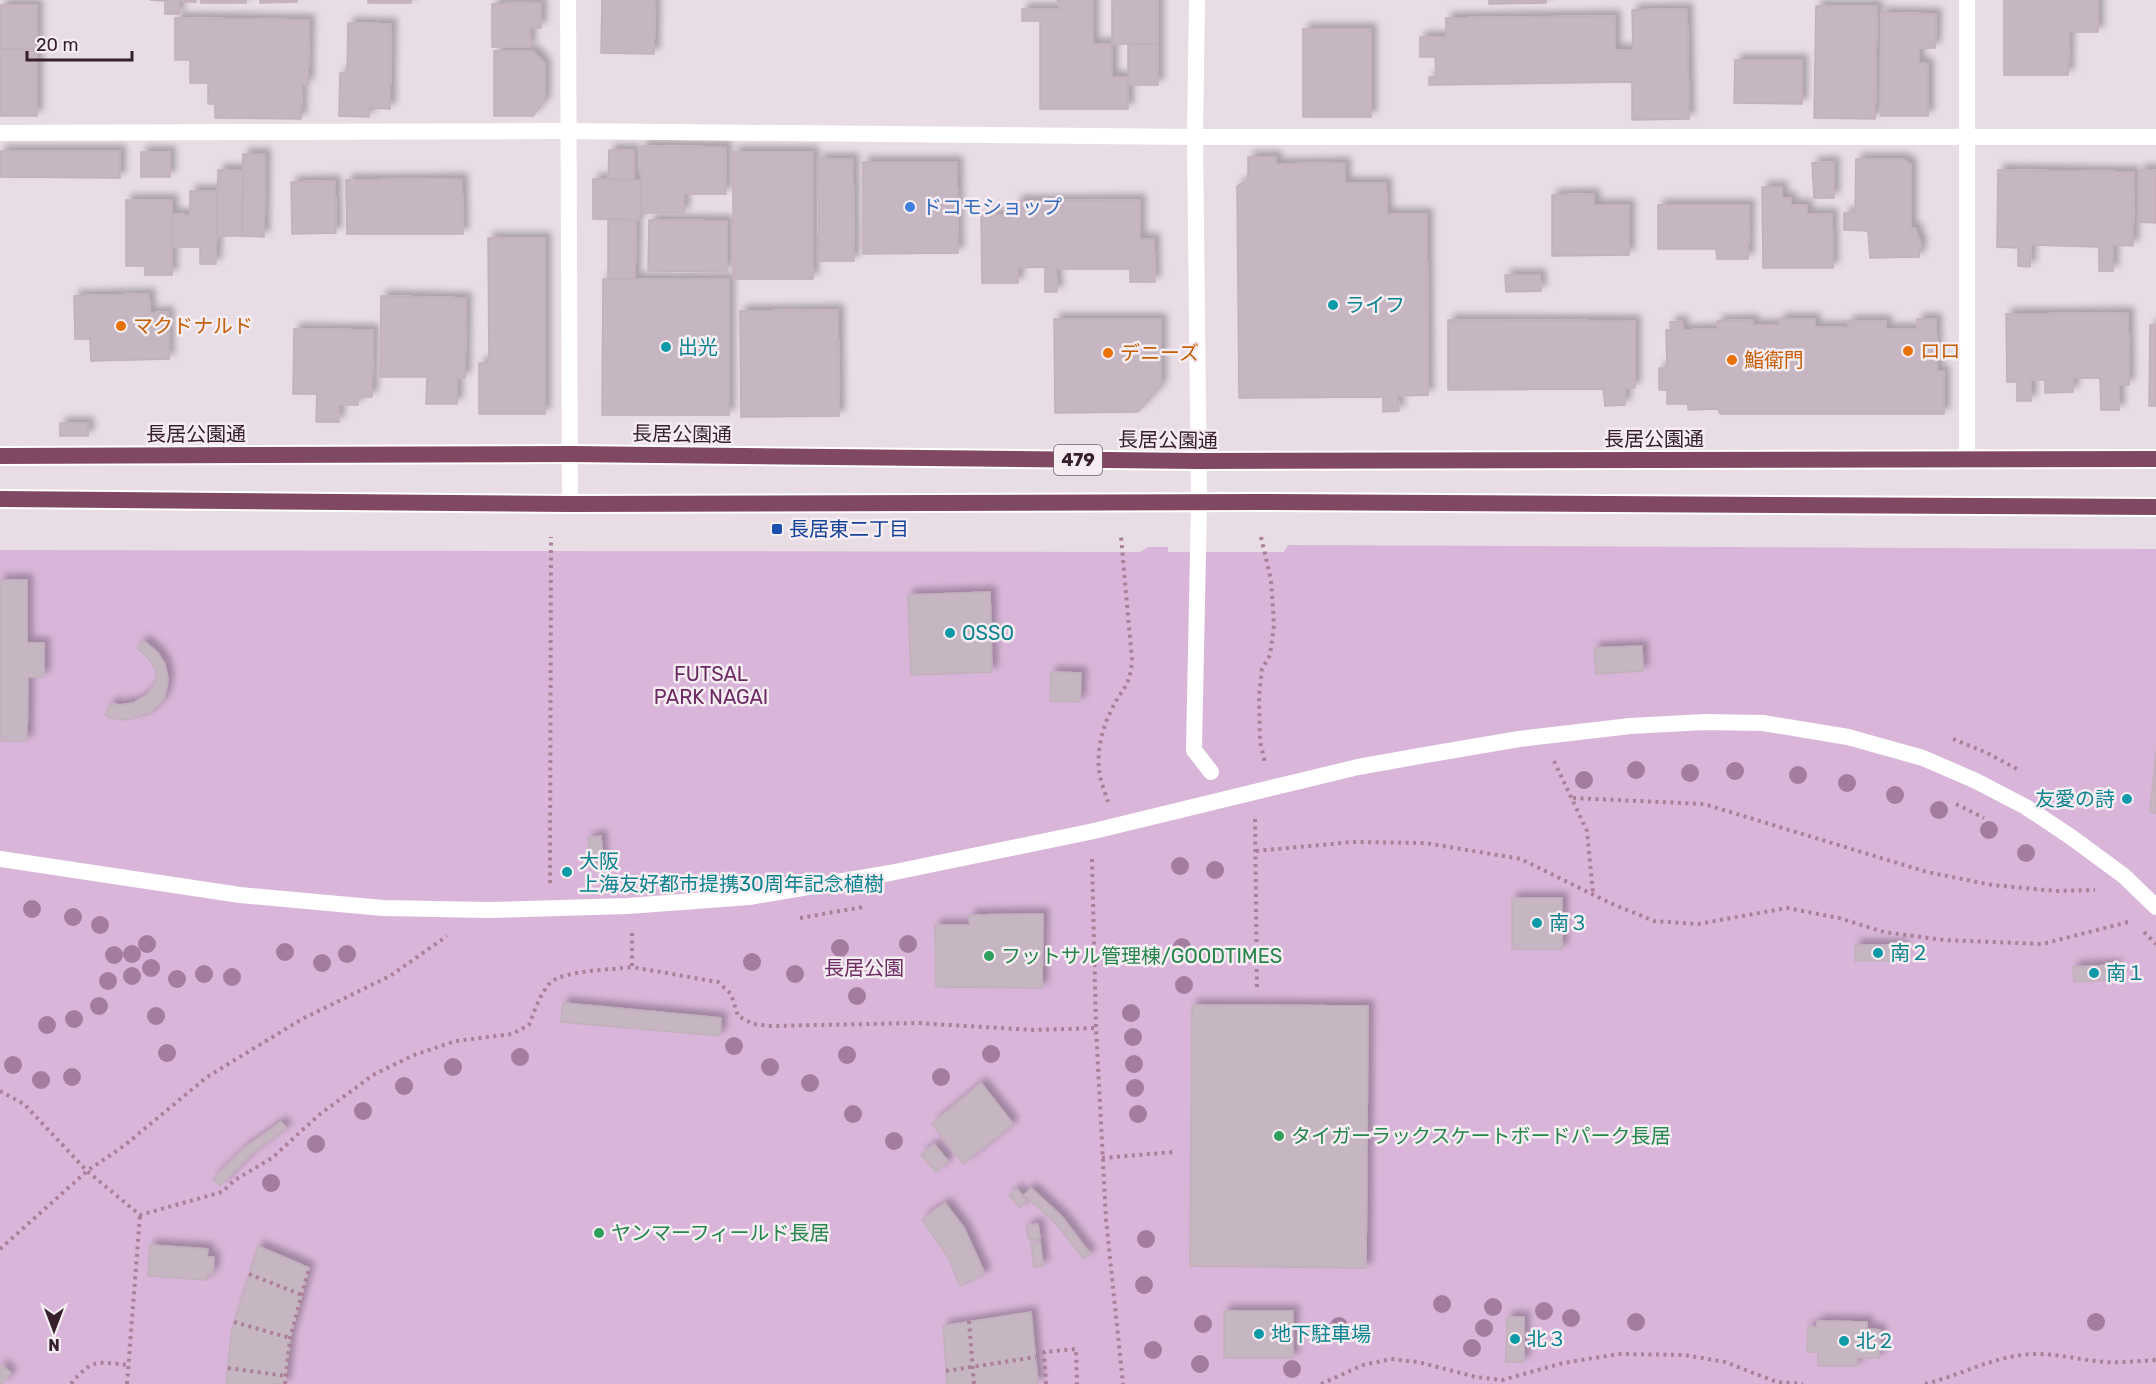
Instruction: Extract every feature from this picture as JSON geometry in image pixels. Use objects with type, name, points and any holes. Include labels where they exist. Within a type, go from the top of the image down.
[{"type":"highway","name":"長居公園通","points":[[0,456],[571,454],[1198,461],[2156,459]]},
{"type":"highway","name":"479","points":[[0,499],[570,504],[1199,502],[2156,507]]},
{"type":"street","points":[[568,0],[570,504]]},
{"type":"street","points":[[1197,0],[1195,138],[1199,502],[1194,750],[1210,772]]},
{"type":"street","points":[[1967,459],[1968,0]]},
{"type":"street","points":[[0,133],[568,131],[1195,138],[2156,137]]},
{"type":"street","points":[[0,860],[240,895],[383,908],[489,910],[628,906],[749,897],[890,873],[1094,831],[1358,767],[1442,752],[1519,739],[1619,727],[1704,722],[1763,723],[1848,737],[1923,758],[1976,781],[2026,807],[2072,837],[2124,876],[2156,907]]},
{"type":"path","points":[[550,890],[551,537]]},
{"type":"path","points":[[1108,802],[1099,771],[1101,741],[1111,710],[1131,675],[1132,660],[1121,537]]},
{"type":"path","points":[[1261,537],[1271,580],[1274,625],[1270,655],[1262,669],[1258,696],[1260,741],[1265,764]]},
{"type":"path","points":[[1554,761],[1587,831],[1593,893]]},
{"type":"path","points":[[1573,798],[1704,804],[1927,872],[1992,885],[2056,891],[2095,890]]},
{"type":"path","points":[[1255,818],[1257,990]]},
{"type":"path","points":[[1256,851],[1352,842],[1425,843],[1521,859],[1610,903],[1654,921],[1698,924],[1787,908],[1839,918],[1884,933],[1944,940],[2042,944],[2133,921]]},
{"type":"path","points":[[1092,859],[1102,1158],[1123,1384]]},
{"type":"path","points":[[628,906],[632,934],[632,966]]},
{"type":"path","points":[[0,1249],[87,1171],[125,1145],[207,1077],[302,1019],[390,976],[489,910]]},
{"type":"path","points":[[140,1215],[222,1192],[235,1180],[272,1158],[320,1114],[373,1075],[414,1055],[456,1041],[512,1034],[529,1025],[534,1011],[551,982],[567,975],[632,966],[718,982],[731,994],[738,1016],[753,1024],[771,1026],[917,1023],[1034,1030],[1096,1028]]},
{"type":"path","points":[[0,1091],[24,1104],[87,1171],[140,1215]]},
{"type":"path","points":[[1102,1158],[1175,1152]]},
{"type":"path","points":[[127,1384],[140,1215]]},
{"type":"path","points":[[285,1384],[290,1338],[309,1268]]},
{"type":"path","points":[[249,1274],[302,1295]]},
{"type":"path","points":[[969,1321],[974,1384]]},
{"type":"path","points":[[234,1322],[290,1338]]},
{"type":"path","points":[[1046,1384],[1044,1352],[1076,1349],[1077,1384]]},
{"type":"path","points":[[1321,1384],[1363,1365],[1391,1359],[1418,1362],[1476,1377],[1502,1380],[1563,1363],[1619,1354],[1685,1355],[1705,1358],[1725,1362],[1777,1382],[1803,1384]]},
{"type":"path","points":[[1925,1384],[1949,1378],[1985,1363],[2022,1355],[2056,1355],[2106,1362],[2156,1360]]},
{"type":"path","points":[[946,1371],[1036,1357]]},
{"type":"path","points":[[71,1384],[94,1362],[129,1365]]},
{"type":"path","points":[[228,1368],[286,1376]]},
{"type":"green space","name":"長居公園","points":[[1288,545],[2156,549],[2156,1384],[0,1384],[0,550],[1140,552],[1148,547],[1168,547],[1168,552],[1284,552]]},
{"type":"building","points":[[150,0],[196,0],[196,2],[179,2],[179,14],[165,14],[165,1]]},
{"type":"building","points":[[201,0],[246,0],[246,3],[201,3]]},
{"type":"building","points":[[260,0],[297,0],[297,2],[260,3]]},
{"type":"building","points":[[368,0],[411,0],[411,3],[368,3]]},
{"type":"building","points":[[602,0],[655,0],[654,54],[601,53]]},
{"type":"building","points":[[1057,0],[1093,0],[1093,44],[1112,44],[1112,77],[1128,77],[1128,109],[1040,109],[1040,21],[1022,21],[1022,9],[1060,9]]},
{"type":"building","points":[[1112,0],[1158,0],[1158,44],[1112,44]]},
{"type":"building","points":[[1489,0],[1546,0],[1546,3],[1489,4]]},
{"type":"building","points":[[2004,0],[2098,0],[2098,32],[2069,32],[2068,75],[2004,75]]},
{"type":"building","points":[[541,3],[541,28],[530,28],[530,47],[492,47],[492,4]]},
{"type":"building","points":[[0,5],[37,5],[37,49],[0,49]]},
{"type":"building","points":[[1816,6],[1877,6],[1875,119],[1814,118]]},
{"type":"building","points":[[1687,9],[1689,119],[1632,120],[1632,82],[1429,85],[1429,77],[1436,77],[1435,57],[1420,57],[1420,37],[1446,37],[1446,18],[1615,16],[1615,50],[1633,50],[1632,10]]},
{"type":"building","points":[[1881,13],[1936,14],[1935,48],[1919,48],[1919,63],[1928,64],[1928,116],[1881,116]]},
{"type":"building","points":[[175,18],[309,20],[308,85],[302,84],[301,119],[215,118],[215,104],[208,104],[208,83],[190,83],[190,60],[175,60]]},
{"type":"building","points":[[348,23],[391,24],[390,109],[369,108],[369,117],[339,116],[340,73],[347,73]]},
{"type":"building","points":[[1303,29],[1371,29],[1371,117],[1303,117]]},
{"type":"building","points":[[1128,44],[1158,44],[1158,85],[1128,85]]},
{"type":"building","points":[[0,49],[37,49],[37,116],[0,116]]},
{"type":"building","points":[[494,51],[533,51],[545,64],[545,101],[533,116],[494,116]]},
{"type":"building","points":[[1735,60],[1802,60],[1802,104],[1734,103]]},
{"type":"building","points":[[641,146],[726,147],[726,194],[684,194],[684,213],[641,213]]},
{"type":"building","points":[[609,150],[634,150],[634,180],[608,179]]},
{"type":"building","points":[[0,151],[120,151],[120,178],[0,177]]},
{"type":"building","points":[[141,152],[170,152],[170,177],[141,177]]},
{"type":"building","points":[[733,152],[813,152],[813,279],[733,279]]},
{"type":"building","points":[[243,154],[265,154],[264,237],[242,236]]},
{"type":"building","name":"ライフ","points":[[1248,157],[1276,157],[1276,164],[1345,163],[1345,183],[1386,183],[1387,214],[1427,214],[1428,395],[1398,396],[1399,411],[1383,412],[1383,397],[1239,398],[1237,186],[1248,180]]},
{"type":"building","points":[[818,159],[853,159],[854,261],[819,261]]},
{"type":"building","points":[[1856,159],[1903,159],[1911,165],[1911,228],[1915,228],[1921,244],[1919,257],[1870,258],[1868,231],[1844,230],[1844,213],[1855,213]]},
{"type":"building","name":"ドコモショップ","points":[[863,162],[957,162],[958,253],[863,254]]},
{"type":"building","points":[[1834,162],[1834,198],[1814,198],[1812,163]]},
{"type":"building","points":[[218,170],[243,170],[242,236],[217,236]]},
{"type":"building","points":[[1998,170],[2134,172],[2133,246],[2113,245],[2113,271],[2099,271],[2099,247],[2031,245],[2030,267],[2018,266],[2018,248],[1997,247]]},
{"type":"building","points":[[2139,170],[2156,170],[2156,223],[2139,222]]},
{"type":"building","points":[[462,179],[463,234],[347,234],[346,180]]},
{"type":"building","points":[[593,179],[641,180],[640,220],[593,219]]},
{"type":"building","points":[[335,181],[336,233],[292,234],[291,182]]},
{"type":"building","points":[[1762,187],[1782,187],[1782,198],[1791,198],[1791,205],[1807,205],[1807,214],[1832,214],[1833,268],[1763,268]]},
{"type":"building","points":[[190,191],[217,191],[216,264],[200,264],[200,247],[172,247],[172,214],[190,215]]},
{"type":"building","points":[[1594,194],[1594,205],[1629,205],[1629,255],[1552,256],[1552,195]]},
{"type":"building","points":[[126,200],[172,200],[172,275],[145,275],[145,266],[126,266]]},
{"type":"building","points":[[1140,200],[1140,239],[1154,239],[1155,282],[1130,282],[1130,269],[1056,269],[1057,292],[1045,292],[1045,267],[1018,268],[1018,283],[982,283],[981,215],[1016,215],[1016,201]]},
{"type":"building","points":[[1658,205],[1749,205],[1748,259],[1717,259],[1716,249],[1658,249]]},
{"type":"building","points":[[608,219],[636,220],[635,279],[608,279]]},
{"type":"building","points":[[649,220],[727,221],[727,272],[648,271]]},
{"type":"building","points":[[488,238],[545,238],[545,414],[479,414],[479,363],[489,363]]},
{"type":"building","points":[[1505,275],[1540,275],[1541,291],[1506,292]]},
{"type":"building","name":"出光","points":[[603,279],[729,279],[729,415],[602,415]]},
{"type":"building","name":"マクドナルド","points":[[149,294],[150,313],[168,312],[169,359],[91,361],[90,339],[75,339],[74,296]]},
{"type":"building","points":[[381,296],[466,298],[465,378],[457,378],[457,404],[426,404],[427,377],[380,377]]},
{"type":"building","points":[[838,310],[839,416],[741,417],[740,311]]},
{"type":"building","points":[[2128,313],[2129,385],[2119,385],[2119,410],[2101,410],[2100,378],[2073,378],[2073,392],[2045,393],[2045,380],[2031,380],[2031,401],[2017,401],[2017,382],[2007,382],[2006,314]]},
{"type":"building","name":"デニーズ","points":[[1054,319],[1161,319],[1161,386],[1138,412],[1055,413]]},
{"type":"building","points":[[1779,319],[1815,319],[1815,327],[1848,327],[1848,321],[1886,321],[1886,329],[1917,329],[1917,319],[1936,319],[1937,371],[1944,371],[1944,414],[1720,414],[1718,409],[1688,410],[1688,404],[1667,404],[1667,390],[1659,390],[1659,368],[1667,368],[1666,330],[1671,330],[1670,322],[1682,321],[1683,330],[1718,329],[1717,321],[1753,320],[1752,325],[1779,325]]},
{"type":"building","points":[[1448,320],[1635,321],[1635,388],[1625,388],[1625,405],[1605,406],[1603,389],[1448,390]]},
{"type":"building","points":[[2150,325],[2156,325],[2156,406],[2149,406]]},
{"type":"building","points":[[294,329],[373,330],[372,397],[358,397],[358,405],[339,405],[339,422],[316,422],[317,394],[293,394]]},
{"type":"building","points":[[60,423],[88,423],[88,436],[60,436]]},
{"type":"building","points":[[0,580],[27,580],[27,643],[44,643],[44,677],[28,677],[27,741],[0,741]]},
{"type":"building","name":"OSSO","points":[[990,592],[992,672],[911,675],[908,595]]},
{"type":"building","points":[[144,641],[157,652],[165,664],[168,679],[163,700],[149,714],[126,720],[110,718],[105,715],[111,703],[119,705],[134,703],[148,694],[155,684],[154,667],[137,648]]},
{"type":"building","points":[[1642,646],[1643,671],[1596,674],[1594,648]]},
{"type":"building","points":[[1051,672],[1081,673],[1080,702],[1050,701]]},
{"type":"building","points":[[2156,752],[2156,813],[2150,812]]},
{"type":"building","points":[[601,836],[603,868],[590,869],[588,838]]},
{"type":"building","name":"南３","points":[[1512,898],[1562,898],[1562,949],[1512,949]]},
{"type":"building","name":"フットサル管理棟/GOODTIMES","points":[[1043,914],[1042,988],[936,987],[935,925],[970,925],[969,915]]},
{"type":"building","name":"南２","points":[[1855,945],[1902,945],[1902,961],[1855,961]]},
{"type":"building","name":"南１","points":[[2115,965],[2116,979],[2074,982],[2073,967]]},
{"type":"building","points":[[563,1003],[721,1018],[720,1036],[561,1022]]},
{"type":"building","name":"タイガーラックスケートボードパーク長居","points":[[1192,1005],[1368,1006],[1366,1268],[1190,1266]]},
{"type":"building","points":[[981,1083],[1013,1124],[963,1164],[932,1124]]},
{"type":"building","points":[[281,1122],[286,1128],[250,1155],[220,1186],[213,1179],[243,1149]]},
{"type":"building","points":[[934,1144],[948,1161],[936,1172],[921,1155]]},
{"type":"building","points":[[1031,1188],[1062,1217],[1090,1254],[1084,1259],[1056,1224],[1024,1195]]},
{"type":"building","points":[[1017,1189],[1027,1202],[1020,1208],[1009,1195]]},
{"type":"building","points":[[945,1203],[964,1228],[985,1274],[960,1286],[948,1257],[922,1220]]},
{"type":"building","points":[[1038,1224],[1040,1239],[1029,1240],[1026,1226]]},
{"type":"building","points":[[1040,1241],[1043,1266],[1034,1267],[1031,1243]]},
{"type":"building","points":[[150,1245],[208,1249],[207,1257],[214,1257],[213,1274],[207,1274],[207,1280],[148,1276]]},
{"type":"building","points":[[258,1246],[309,1268],[290,1338],[285,1384],[226,1384],[232,1329]]},
{"type":"building","name":"地下駐車場","points":[[1224,1311],[1293,1311],[1293,1358],[1224,1358]]},
{"type":"building","points":[[1031,1312],[1038,1384],[947,1384],[943,1326]]},
{"type":"building","name":"北３","points":[[1507,1317],[1524,1317],[1524,1362],[1506,1362]]},
{"type":"building","name":"北２","points":[[1817,1321],[1867,1322],[1867,1329],[1880,1330],[1879,1358],[1857,1358],[1857,1366],[1818,1366],[1818,1352],[1807,1352],[1808,1326],[1817,1327]]},
{"type":"building","points":[[0,1364],[11,1373],[2,1384],[0,1384]]},
{"type":"place","name":"ドコモショップ","points":[[910,207]]},
{"type":"place","name":"ライフ","points":[[1333,305]]},
{"type":"place","name":"マクドナルド","points":[[121,326]]},
{"type":"place","name":"出光","points":[[666,347]]},
{"type":"place","name":"ロロ","points":[[1908,351]]},
{"type":"place","name":"デニーズ","points":[[1108,353]]},
{"type":"place","name":"鮨衛門","points":[[1732,360]]},
{"type":"place","name":"長居東二丁目","points":[[777,529]]},
{"type":"place","name":"OSSO","points":[[950,633]]},
{"type":"place","name":"友愛の詩","points":[[2127,799]]},
{"type":"place","name":"大阪 上海友好都市提携30周年記念植樹","points":[[567,872]]},
{"type":"place","name":"南３","points":[[1537,923]]},
{"type":"place","name":"南２","points":[[1878,953]]},
{"type":"place","name":"フットサル管理棟/GOODTIMES","points":[[989,956]]},
{"type":"place","name":"南１","points":[[2094,973]]},
{"type":"place","name":"タイガーラックスケートボードパーク長居","points":[[1279,1136]]},
{"type":"place","name":"ヤンマーフィールド長居","points":[[599,1233]]},
{"type":"place","name":"地下駐車場","points":[[1259,1334]]},
{"type":"place","name":"北３","points":[[1515,1339]]},
{"type":"place","name":"北２","points":[[1844,1341]]},
{"type":"park label","name":"FUTSAL PARK NAGAI","points":[[711,686]]}]
